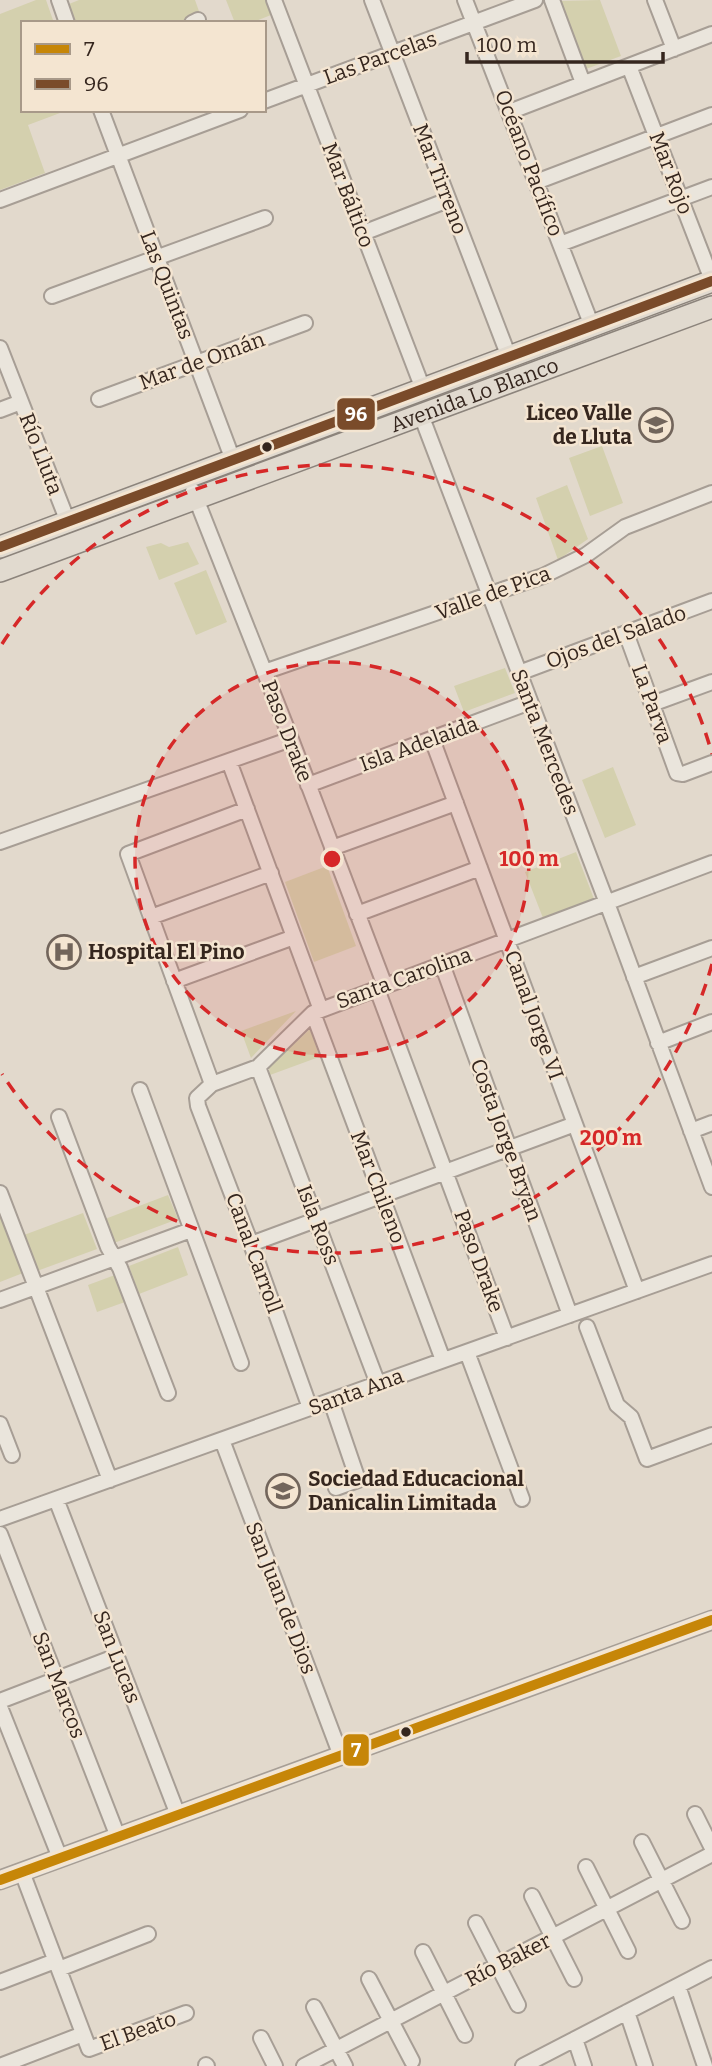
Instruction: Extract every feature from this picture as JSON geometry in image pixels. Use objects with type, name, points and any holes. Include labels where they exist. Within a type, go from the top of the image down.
[{"type":"main road","name":"Avenida Lo Blanco","points":[[0,547],[712,281]]},
{"type":"main road","name":"Avenida Lo Blanco","points":[[0,571],[712,307]]},
{"type":"main road","points":[[626,313],[634,336]]},
{"type":"street","points":[[59,0],[66,21]]},
{"type":"street","name":"Mar Báltico","points":[[274,0],[423,389]]},
{"type":"street","name":"Mar Tirreno","points":[[372,0],[509,357]]},
{"type":"street","name":"Océano Pacífico","points":[[465,0],[592,326]]},
{"type":"street","name":"Las Parcelas","points":[[266,100],[535,0]]},
{"type":"street","points":[[552,0],[583,83]]},
{"type":"street","points":[[655,0],[674,48]]},
{"type":"street","points":[[509,112],[712,34]]},
{"type":"street","name":"Mar Rojo","points":[[629,66],[712,281]]},
{"type":"street","name":"Las Quintas","points":[[101,112],[233,460]]},
{"type":"street","points":[[0,200],[235,112]]},
{"type":"street","points":[[536,182],[712,115]]},
{"type":"street","points":[[560,244],[712,187]]},
{"type":"street","points":[[363,233],[448,200]]},
{"type":"street","points":[[52,296],[265,218]]},
{"type":"street","name":"Mar de Omán","points":[[99,399],[305,323]]},
{"type":"street","name":"Río Lluta","points":[[0,348],[68,522]]},
{"type":"street","points":[[0,410],[21,402]]},
{"type":"street","name":"Santa Mercedes","points":[[421,415],[712,1187]]},
{"type":"street","name":"Paso Drake","points":[[188,477],[357,914],[446,1172],[507,1338]]},
{"type":"street","name":"Valle de Pica","points":[[264,672],[555,571],[586,555],[625,527],[712,493]]},
{"type":"street","name":"Ojos del Salado","points":[[519,673],[712,601]]},
{"type":"street","name":"La Parva","points":[[626,633],[679,774],[712,763]]},
{"type":"street","points":[[652,704],[712,682]]},
{"type":"street","name":"Isla Adelaida","points":[[308,785],[530,702]]},
{"type":"street","points":[[0,842],[291,739]]},
{"type":"street","name":"Canal Jorge VI","points":[[432,739],[637,1291]]},
{"type":"street","name":"Mar Chileno","points":[[229,761],[294,937],[316,1012],[381,1196],[443,1360]]},
{"type":"street","points":[[332,848],[456,803]]},
{"type":"street","points":[[212,1084],[128,854],[247,809]]},
{"type":"street","name":"Santa Carolina","points":[[197,1098],[212,1084],[258,1067],[316,1012],[712,863]]},
{"type":"street","points":[[357,914],[480,868]]},
{"type":"street","points":[[151,917],[271,873]]},
{"type":"street","points":[[174,981],[294,937]]},
{"type":"street","points":[[634,977],[712,948]]},
{"type":"street","name":"Costa Jorge Bryan","points":[[442,964],[570,1315]]},
{"type":"street","points":[[659,1043],[712,1022]]},
{"type":"street","name":"Isla Ross","points":[[258,1067],[378,1384]]},
{"type":"street","points":[[140,1090],[241,1363]]},
{"type":"street","name":"Canal Carroll","points":[[197,1098],[310,1408]]},
{"type":"street","points":[[59,1117],[108,1247],[120,1268],[168,1393]]},
{"type":"street","points":[[691,1131],[712,1123]]},
{"type":"street","points":[[251,1244],[575,1124]]},
{"type":"street","points":[[0,1193],[110,1480]]},
{"type":"street","points":[[0,1300],[191,1230]]},
{"type":"street","name":"Santa Ana","points":[[0,1520],[712,1264]]},
{"type":"street","points":[[587,1327],[617,1405],[631,1417],[647,1459],[712,1435]]},
{"type":"street","points":[[467,1352],[522,1499]]},
{"type":"street","points":[[331,1401],[358,1480],[337,1488]]},
{"type":"street","points":[[0,1424],[12,1455]]},
{"type":"street","name":"San Juan de Dios","points":[[222,1440],[341,1756]]},
{"type":"street","name":"San Lucas","points":[[56,1499],[178,1815]]},
{"type":"street","name":"San Marcos","points":[[0,1534],[118,1837]]},
{"type":"street","points":[[0,1880],[712,1620]]},
{"type":"street","points":[[0,1701],[117,1656]]},
{"type":"street","points":[[0,1707],[60,1858]]},
{"type":"street","points":[[695,1814],[712,1848]]},
{"type":"street","points":[[642,1842],[682,1921]]},
{"type":"street","name":"Río Baker","points":[[304,2066],[712,1854]]},
{"type":"street","points":[[586,1867],[628,1951]]},
{"type":"street","points":[[22,1872],[83,2034]]},
{"type":"street","points":[[533,1896],[574,1979]]},
{"type":"street","points":[[476,1923],[518,2005]]},
{"type":"street","points":[[0,1982],[148,1934]]},
{"type":"street","points":[[423,1952],[465,2035]]},
{"type":"street","points":[[523,2066],[712,1968]]},
{"type":"street","points":[[369,1979],[412,2061]]},
{"type":"street","points":[[678,1986],[705,2066]]},
{"type":"street","points":[[314,2007],[345,2066]]},
{"type":"street","points":[[627,2012],[645,2066]]},
{"type":"street","name":"El Beato","points":[[0,2066],[83,2034],[89,2049],[187,2013]]},
{"type":"street","points":[[261,2038],[275,2066]]},
{"type":"street","points":[[575,2039],[584,2066]]},
{"type":"shaded area","points":[[36,0],[46,0],[53,21],[21,21],[21,112],[63,112],[28,125],[45,173],[0,190],[0,14]]},
{"type":"shaded area","points":[[79,0],[195,0],[200,14],[182,21],[75,21],[69,4]]},
{"type":"shaded area","points":[[226,0],[266,0],[271,15],[256,21],[234,21]]},
{"type":"shaded area","points":[[600,0],[621,56],[586,69],[561,1]]},
{"type":"shaded area","points":[[602,446],[623,503],[590,516],[569,458]]},
{"type":"shaded area","points":[[567,485],[588,539],[558,560],[536,498]]},
{"type":"shaded area","points":[[188,542],[199,564],[159,580],[146,547],[161,543],[169,547]]},
{"type":"shaded area","points":[[206,570],[227,622],[196,635],[174,583]]},
{"type":"shaded area","points":[[505,668],[515,693],[464,712],[454,686]]},
{"type":"shaded area","points":[[613,767],[636,825],[605,838],[582,780]]},
{"type":"shaded area","points":[[576,852],[594,899],[543,918],[525,872]]},
{"type":"shaded area","points":[[327,866],[356,946],[314,962],[285,882]]},
{"type":"shaded area","points":[[296,1011],[251,1058],[241,1031]]},
{"type":"shaded area","points":[[311,1028],[319,1057],[270,1075],[269,1068]]},
{"type":"shaded area","points":[[168,1195],[178,1219],[114,1243],[105,1219]]},
{"type":"shaded area","points":[[83,1213],[97,1249],[37,1271],[24,1235]]},
{"type":"shaded area","points":[[0,1215],[23,1273],[0,1282]]},
{"type":"shaded area","points":[[178,1247],[188,1275],[139,1294],[129,1266]]},
{"type":"shaded area","points":[[115,1275],[125,1302],[97,1312],[88,1285]]},
{"type":"transit line","name":"96","points":[[0,547],[712,281]]},
{"type":"transit line","name":"7","points":[[0,1880],[712,1620]]},
{"type":"place","name":"Liceo Valle de Lluta","points":[[656,425]]},
{"type":"place","name":"Hospital El Pino","points":[[64,952]]},
{"type":"place","name":"Sociedad Educacional Danicalin Limitada","points":[[283,1491]]}]
